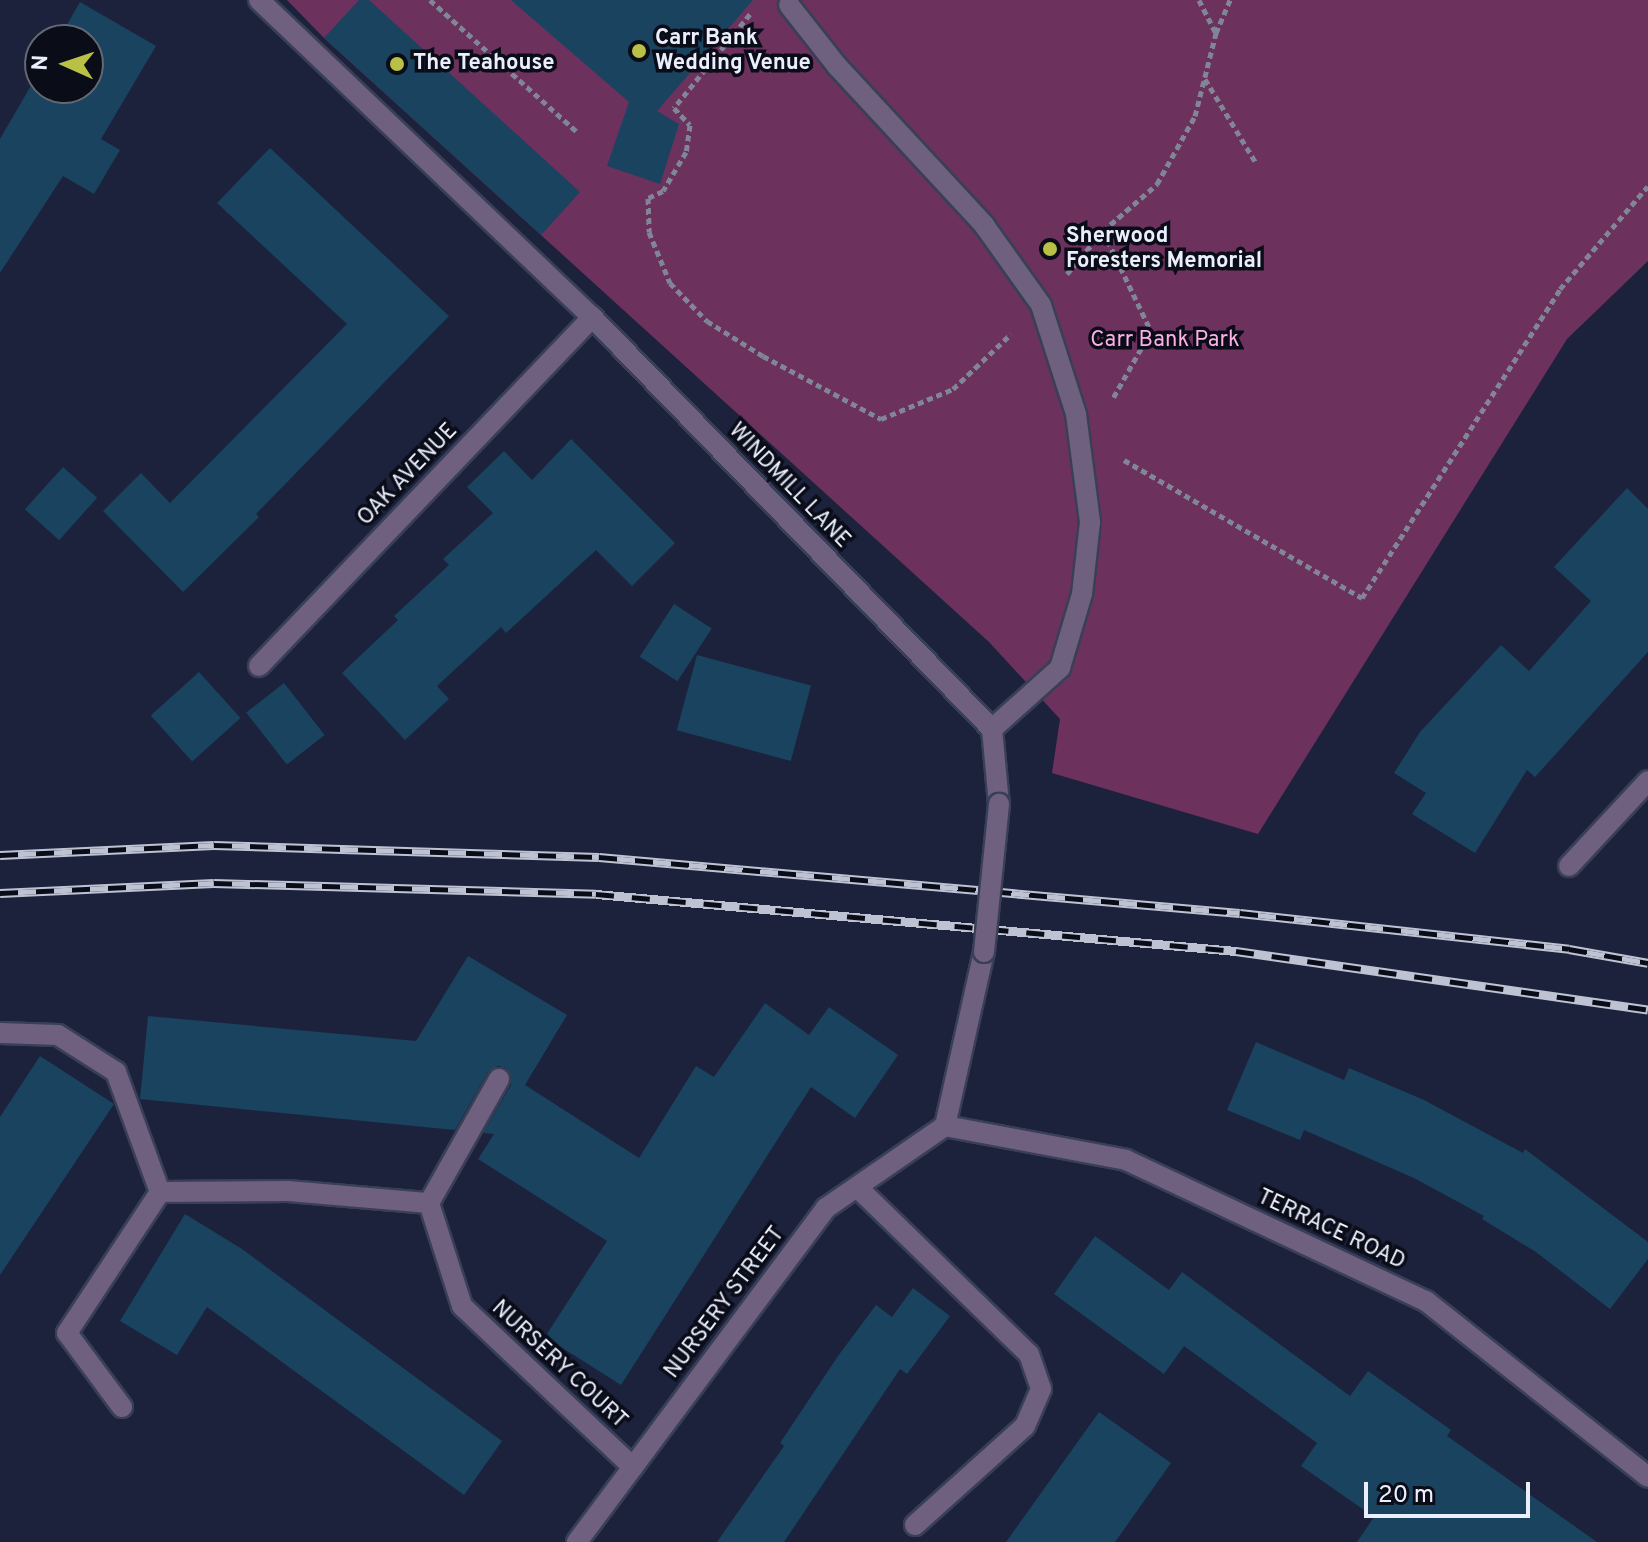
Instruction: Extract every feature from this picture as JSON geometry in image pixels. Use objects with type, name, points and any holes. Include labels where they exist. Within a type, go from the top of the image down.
[{"type":"street","name":"WINDMILL LANE","points":[[259,0],[592,317],[992,729]]},
{"type":"street","points":[[789,5],[837,66],[984,225],[1041,305],[1076,414],[1090,522],[1082,594],[1060,668],[992,729],[999,804],[984,952],[945,1126]]},
{"type":"street","name":"OAK AVENUE","points":[[259,666],[592,317]]},
{"type":"street","points":[[1569,866],[1648,781]]},
{"type":"street","points":[[0,1033],[58,1035],[116,1072],[160,1192]]},
{"type":"street","points":[[160,1192],[288,1191],[429,1203],[499,1079]]},
{"type":"street","name":"NURSERY STREET","points":[[577,1542],[826,1208],[945,1126]]},
{"type":"street","name":"TERRACE ROAD","points":[[945,1126],[1126,1160],[1426,1301],[1648,1477]]},
{"type":"street","points":[[857,1187],[1029,1354],[1041,1389],[1025,1426],[915,1525]]},
{"type":"street","points":[[122,1407],[67,1333],[160,1192]]},
{"type":"street","name":"NURSERY COURT","points":[[429,1203],[462,1306],[633,1467]]},
{"type":"path","points":[[430,0],[577,132]]},
{"type":"path","points":[[1199,0],[1216,33]]},
{"type":"path","points":[[753,12],[674,108],[690,125],[686,152],[674,178],[663,191],[648,198],[649,232],[670,283],[707,321],[763,356],[881,419],[953,389],[1041,305],[1103,231],[1157,184],[1195,116],[1216,33],[1230,0]]},
{"type":"path","points":[[1204,78],[1256,163]]},
{"type":"path","points":[[1119,448],[1125,463],[1362,598],[1560,289],[1648,186]]},
{"type":"path","points":[[1103,231],[1151,331],[1112,401],[1112,411]]},
{"type":"green space","name":"Carr Bank Park","points":[[287,0],[1648,0],[1648,261],[1567,339],[1258,834],[1052,773],[1060,719],[989,642],[324,38]]},
{"type":"building","points":[[359,0],[369,0],[580,192],[541,235],[324,38]]},
{"type":"building","name":"Carr Bank Wedding Venue","points":[[511,0],[753,0],[657,111],[679,124],[660,184],[607,166],[629,102]]},
{"type":"building","points":[[80,2],[156,46],[101,139],[120,150],[94,194],[63,176],[0,273],[0,139],[24,98],[24,104],[104,104],[104,24],[67,24]]},
{"type":"building","points":[[270,148],[449,316],[256,514],[259,517],[183,592],[103,511],[141,473],[170,503],[347,324],[217,203]]},
{"type":"building","points":[[571,439],[675,543],[632,586],[596,550],[506,633],[501,627],[437,686],[449,699],[405,740],[342,673],[398,620],[394,616],[449,565],[443,559],[493,513],[467,487],[504,451],[532,480]]},
{"type":"building","points":[[63,467],[97,498],[59,540],[25,509]]},
{"type":"building","points":[[1627,488],[1648,509],[1648,652],[1535,777],[1527,770],[1475,853],[1412,814],[1426,793],[1394,773],[1420,732],[1501,645],[1529,671],[1591,601],[1554,567]]},
{"type":"building","points":[[674,604],[712,629],[677,681],[640,657]]},
{"type":"building","points":[[697,655],[811,686],[791,761],[677,730]]},
{"type":"building","points":[[199,672],[240,718],[192,762],[151,715]]},
{"type":"building","points":[[284,683],[325,735],[287,765],[246,713]]},
{"type":"building","points":[[468,956],[567,1015],[525,1085],[639,1158],[696,1066],[714,1077],[765,1003],[809,1035],[829,1007],[898,1055],[855,1118],[811,1087],[621,1385],[545,1337],[607,1241],[478,1159],[494,1134],[483,1133],[511,1085],[510,1073],[506,1068],[498,1066],[488,1072],[455,1130],[140,1099],[148,1016],[416,1041]]},
{"type":"building","points":[[1256,1042],[1344,1080],[1349,1068],[1424,1100],[1523,1153],[1525,1149],[1648,1242],[1648,1259],[1610,1309],[1536,1252],[1482,1219],[1484,1216],[1414,1178],[1304,1130],[1300,1140],[1227,1110]]},
{"type":"building","points":[[40,1056],[114,1104],[0,1275],[0,1117]]},
{"type":"building","points":[[185,1214],[242,1249],[502,1441],[464,1495],[207,1307],[177,1355],[120,1321]]},
{"type":"building","points":[[1095,1236],[1169,1290],[1182,1272],[1350,1396],[1368,1371],[1451,1430],[1447,1436],[1597,1542],[1357,1542],[1374,1517],[1301,1466],[1317,1443],[1184,1346],[1164,1374],[1054,1294]]},
{"type":"building","points":[[913,1288],[950,1316],[907,1374],[900,1369],[784,1542],[717,1542],[784,1446],[780,1443],[838,1356],[876,1305],[892,1317]]},
{"type":"building","points":[[1099,1412],[1171,1463],[1115,1542],[1006,1542]]},
{"type":"railway","points":[[0,855],[214,845],[599,857],[1240,913],[1569,949],[1648,963]]},
{"type":"railway","points":[[0,893],[214,883],[596,894],[1236,951],[1648,1010]]},
{"type":"place","name":"Carr Bank Wedding Venue","points":[[639,51]]},
{"type":"place","name":"The Teahouse","points":[[397,64]]},
{"type":"place","name":"Sherwood Foresters Memorial","points":[[1050,249]]}]
